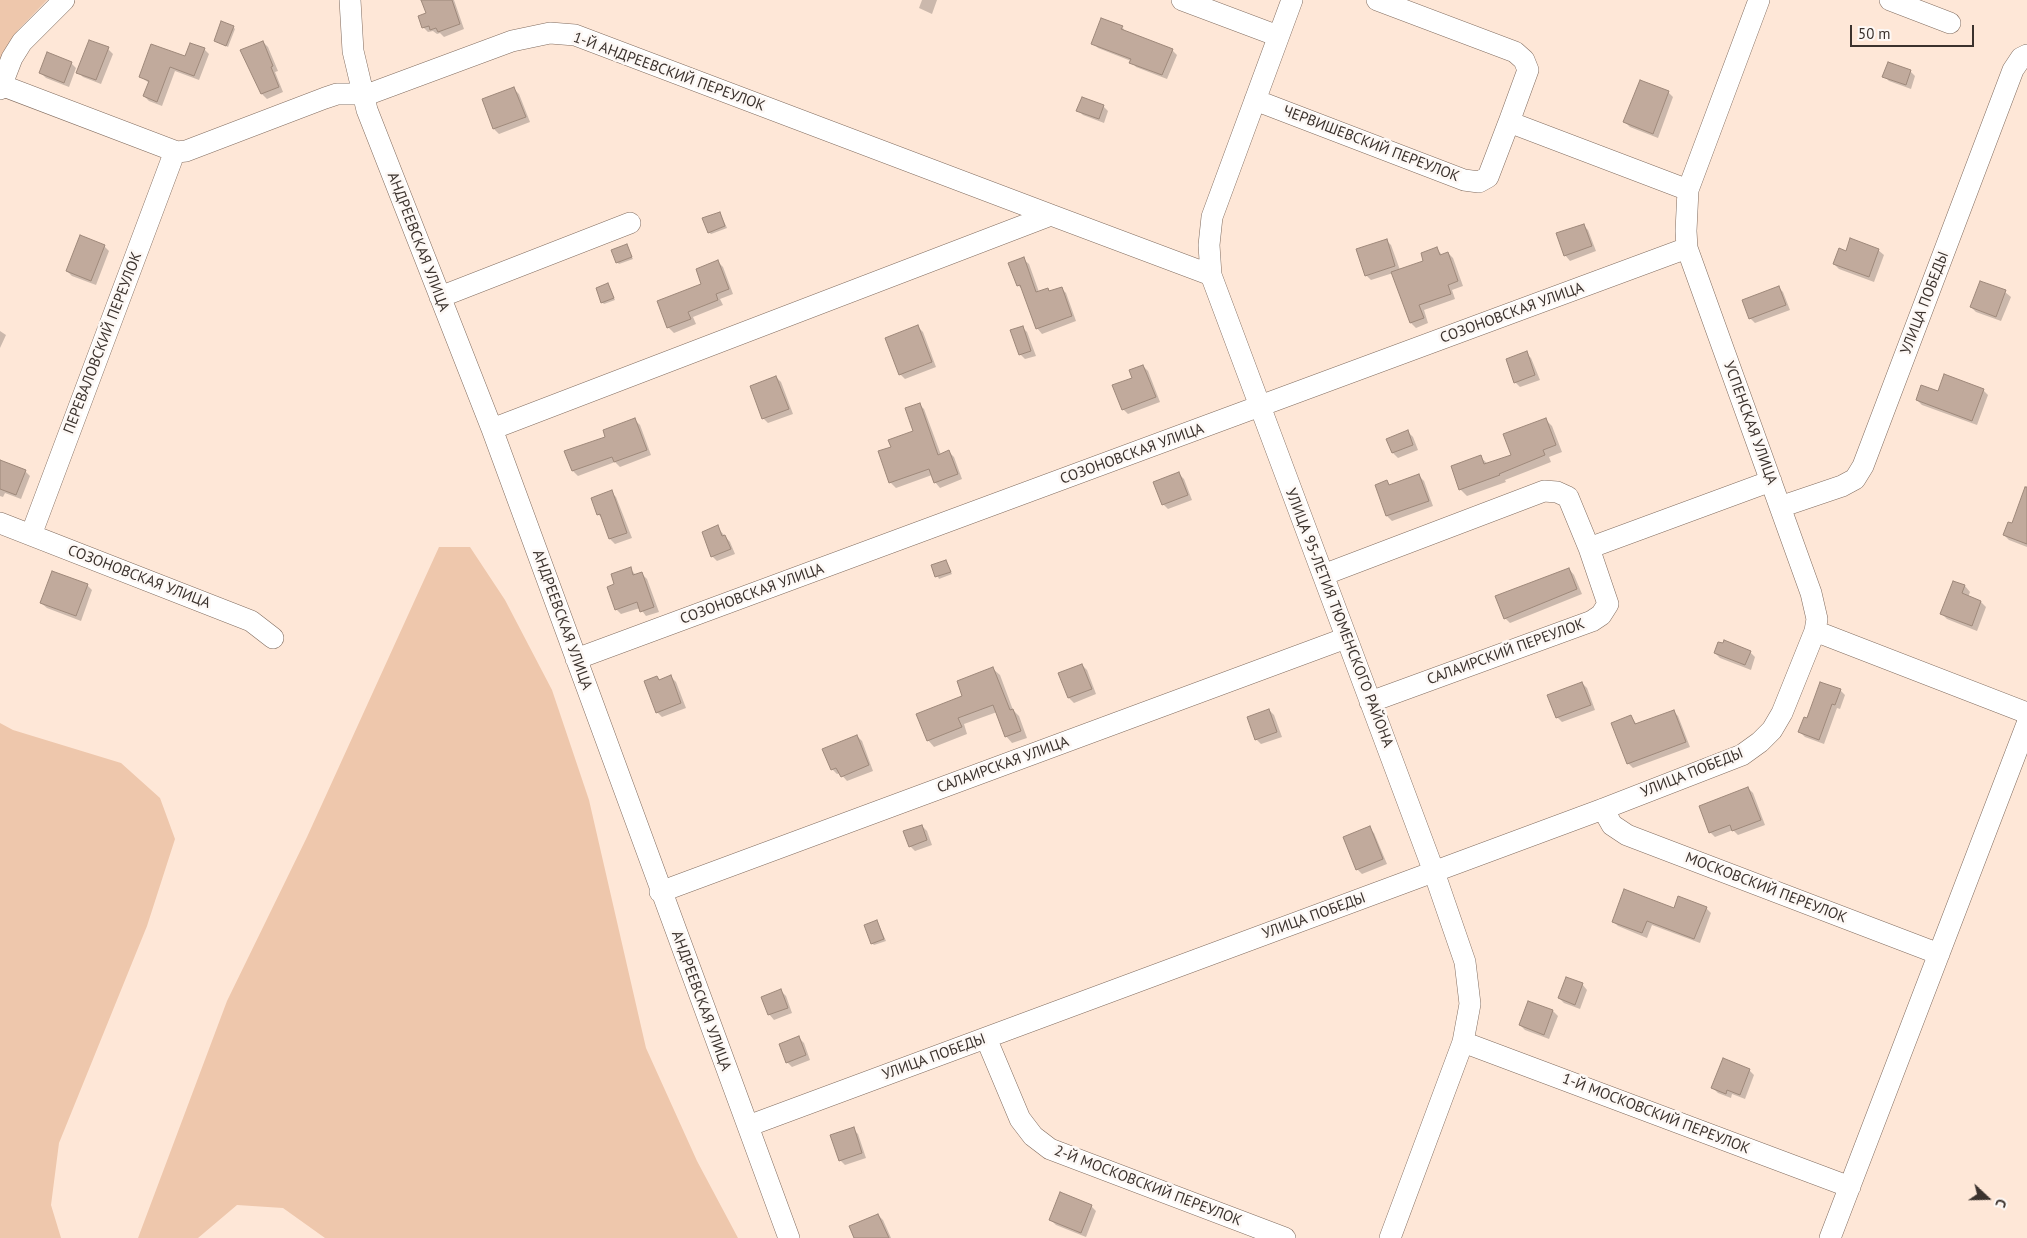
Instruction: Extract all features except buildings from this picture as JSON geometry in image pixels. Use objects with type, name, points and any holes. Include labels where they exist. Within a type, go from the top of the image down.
[{"type":"street","points":[[64,0],[22,42],[12,58],[1,87],[175,151]]},
{"type":"street","name":"АНДРЕЕВСКАЯ УЛИЦА","points":[[350,0],[353,51],[367,110],[492,429],[660,892],[789,1238]]},
{"type":"street","points":[[1182,0],[1278,36]]},
{"type":"street","name":"УЛИЦА 95-ЛЕТИЯ ТЮМЕНСКОГО РАЙОНА","points":[[1292,0],[1212,217],[1209,244],[1211,275],[1434,872],[1465,962],[1470,1004],[1463,1042],[1390,1238]]},
{"type":"street","name":"ЧЕРВИШЕВСКИЙ ПЕРЕУЛОК","points":[[1255,100],[1464,180],[1478,182],[1488,177],[1528,70],[1524,60],[1515,52],[1377,0]]},
{"type":"street","name":"УСПЕНСКАЯ УЛИЦА","points":[[1759,0],[1688,190],[1686,216],[1687,248],[1815,606],[1817,619],[1815,631]]},
{"type":"street","points":[[1890,0],[1950,23]]},
{"type":"street","name":"1-Й АНДРЕЕВСКИЙ ПЕРЕУЛОК","points":[[175,151],[186,151],[337,94],[369,94],[512,41],[550,33],[575,35],[1211,275]]},
{"type":"street","name":"УЛИЦА ПОБЕДЫ","points":[[1780,507],[1842,486],[1855,479],[1863,466],[2013,70],[2021,58],[2027,55]]},
{"type":"street","points":[[1510,122],[1688,190]]},
{"type":"street","name":"ПЕРЕВАЛОВСКИЙ ПЕРЕУЛОК","points":[[31,535],[175,151]]},
{"type":"street","points":[[492,429],[1051,215]]},
{"type":"street","points":[[440,297],[630,223]]},
{"type":"street","name":"СОЗОНОВСКАЯ УЛИЦА","points":[[576,659],[1687,248]]},
{"type":"street","points":[[1589,548],[1771,481]]},
{"type":"street","name":"САЛАИРСКИЙ ПЕРЕУЛОК","points":[[1323,575],[1544,491],[1557,492],[1568,497],[1589,548],[1608,604],[1601,615],[1592,621],[1370,702]]},
{"type":"street","name":"СОЗОНОВСКАЯ УЛИЦА","points":[[0,523],[251,620],[273,638]]},
{"type":"street","points":[[1815,631],[2027,713]]},
{"type":"street","name":"УЛИЦА ПОБЕДЫ","points":[[748,1126],[1603,809],[1742,755],[1760,742],[1772,730],[1782,713],[1815,631]]},
{"type":"street","name":"САЛАИРСКАЯ УЛИЦА","points":[[660,892],[1346,638]]},
{"type":"street","points":[[1830,1238],[2027,724]]},
{"type":"street","name":"МОСКОВСКИЙ ПЕРЕУЛОК","points":[[1603,809],[1612,825],[1627,835],[1939,954]]},
{"type":"street","name":"2-Й МОСКОВСКИЙ ПЕРЕУЛОК","points":[[986,1038],[1020,1119],[1033,1136],[1050,1149],[1285,1238]]},
{"type":"street","name":"1-Й МОСКОВСКИЙ ПЕРЕУЛОК","points":[[1463,1042],[1850,1187]]},
{"type":"shaded area","points":[[0,0],[47,0],[18,30],[0,60]]},
{"type":"shaded area","points":[[439,547],[470,547],[505,600],[552,690],[589,800],[646,1048],[697,1161],[738,1238],[325,1238],[283,1208],[237,1205],[198,1238],[138,1238],[227,1001],[307,837]]},
{"type":"shaded area","points":[[0,723],[13,730],[121,763],[160,798],[175,839],[147,926],[59,1143],[51,1205],[61,1238],[0,1238]]}]
